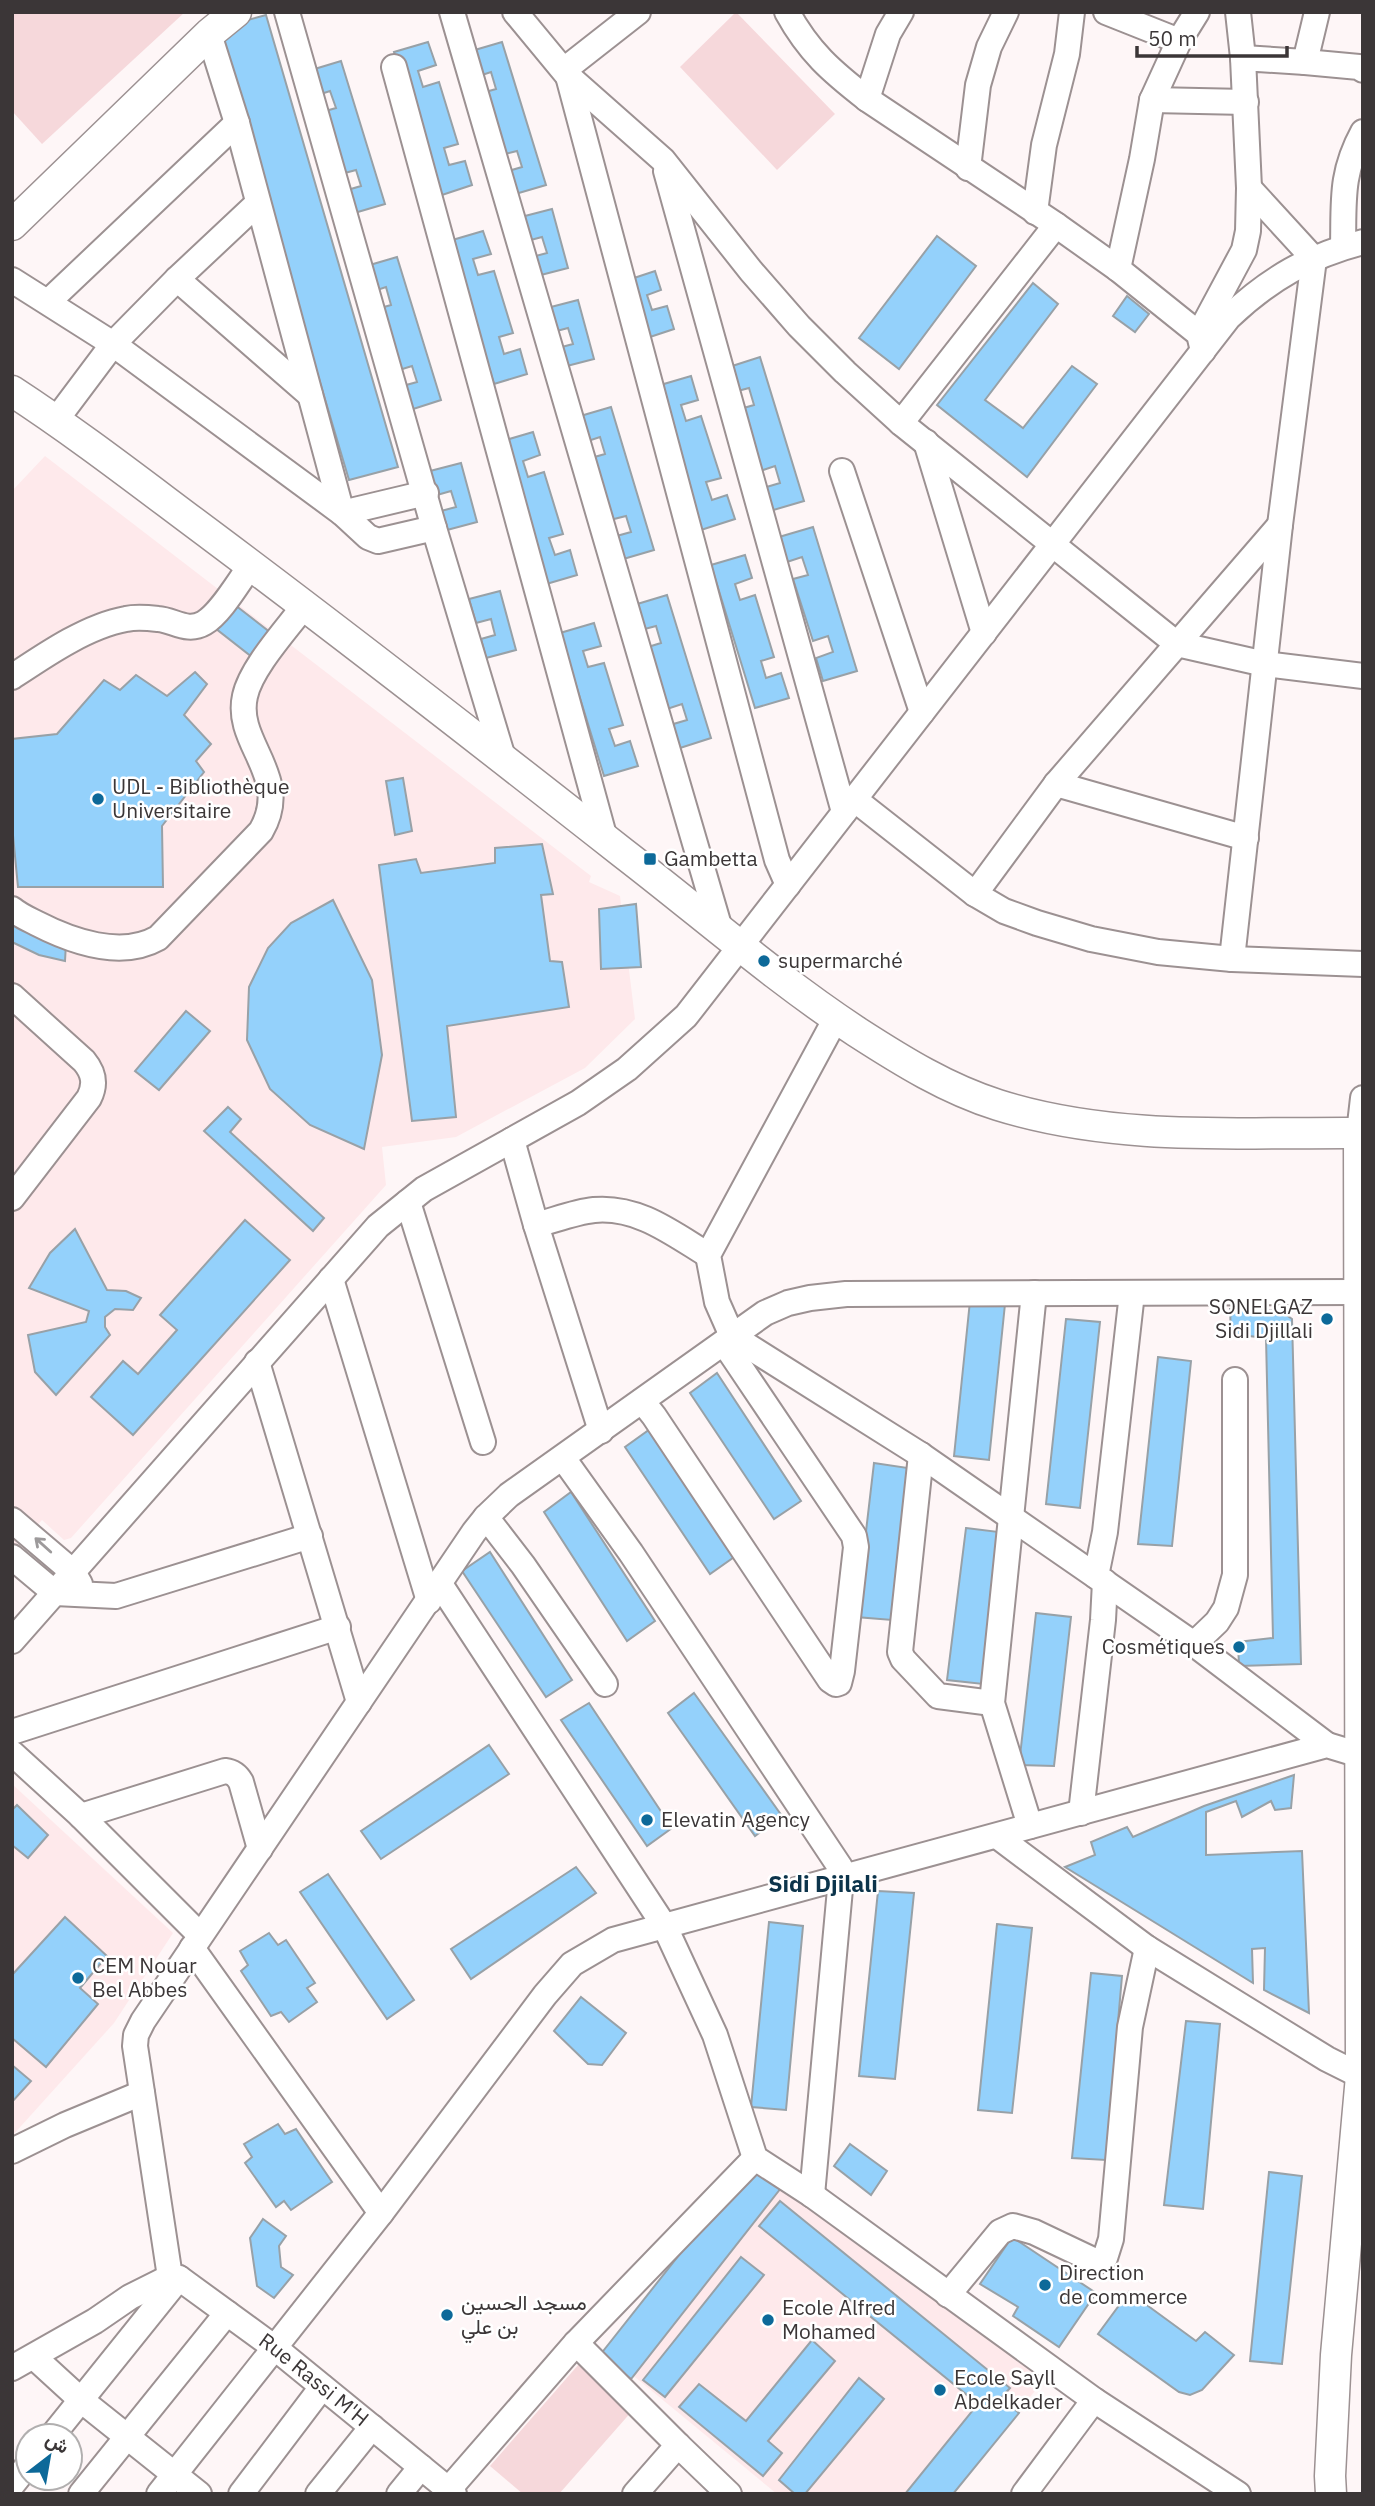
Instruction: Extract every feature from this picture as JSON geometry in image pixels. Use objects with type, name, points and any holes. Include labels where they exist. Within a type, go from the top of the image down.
[{"type":"main road","points":[[12,225],[209,34],[236,12]]},
{"type":"main road","points":[[12,391],[56,420],[251,565],[836,1018],[890,1054],[938,1081],[998,1105],[1066,1122],[1167,1132],[1361,1133],[1362,2076],[1336,2355],[1331,2494]]},
{"type":"street","points":[[287,12],[434,528],[504,761]]},
{"type":"street","points":[[452,12],[730,938]]},
{"type":"street","points":[[515,12],[566,73],[663,160],[751,271],[799,326],[901,423],[1177,644],[1265,664],[1363,676]]},
{"type":"street","points":[[566,73],[638,12]]},
{"type":"street","points":[[787,12],[802,39],[830,70],[867,99],[1118,269],[1201,342]]},
{"type":"street","points":[[802,39],[807,12]]},
{"type":"street","points":[[867,99],[888,34],[901,12]]},
{"type":"street","points":[[968,168],[978,85],[989,47],[1006,12]]},
{"type":"street","points":[[901,423],[1046,218],[1044,145],[1067,54],[1072,12]]},
{"type":"street","points":[[1107,12],[1179,41]]},
{"type":"street","points":[[1118,269],[1152,100],[1179,41],[1196,12]]},
{"type":"street","points":[[12,1641],[378,1226],[424,1189],[578,1103],[627,1069],[686,1016],[730,938],[788,885],[1053,543],[1201,342],[1244,250],[1248,231],[1249,188],[1246,102],[1238,12]]},
{"type":"street","points":[[1305,62],[1317,12]]},
{"type":"street","points":[[209,34],[237,123],[342,513]]},
{"type":"street","points":[[1243,58],[1359,67],[1363,70]]},
{"type":"street","points":[[394,67],[605,839]]},
{"type":"street","points":[[566,73],[777,860],[788,885]]},
{"type":"street","points":[[1152,100],[1246,102]]},
{"type":"street","points":[[48,302],[237,123]]},
{"type":"street","points":[[1201,342],[1255,292],[1280,275],[1353,245],[1345,179],[1350,155],[1363,132]]},
{"type":"street","points":[[663,160],[849,806],[975,894],[1004,911],[1091,939],[1158,953],[1363,964]]},
{"type":"street","points":[[1232,959],[1280,525],[1314,259],[1249,188]]},
{"type":"street","points":[[56,420],[113,344],[177,279],[258,204]]},
{"type":"street","points":[[177,279],[310,395]]},
{"type":"street","points":[[12,280],[113,344],[342,513],[368,537],[378,541],[434,528]]},
{"type":"street","points":[[926,442],[984,633]]},
{"type":"street","points":[[842,471],[922,712]]},
{"type":"street","points":[[342,513],[426,493]]},
{"type":"street","points":[[975,894],[1056,784],[1280,525]]},
{"type":"street","points":[[12,677],[51,652],[96,629],[127,618],[160,619],[180,626],[194,627],[205,623],[251,565]]},
{"type":"street","points":[[12,909],[53,932],[81,942],[113,947],[146,944],[158,938],[261,831],[270,816],[270,787],[248,727],[244,698],[251,678],[304,606]]},
{"type":"street","points":[[1056,784],[1246,838]]},
{"type":"street","points":[[12,996],[84,1061],[90,1068],[94,1083],[89,1098],[12,1198]]},
{"type":"street","points":[[642,1401],[662,1427],[830,1681],[839,1683],[856,1547],[854,1536],[728,1340],[716,1302],[708,1255],[836,1018]]},
{"type":"street","points":[[1361,1133],[1363,1098]]},
{"type":"street","points":[[512,1140],[601,1431]]},
{"type":"street","points":[[408,1202],[483,1442]]},
{"type":"street","points":[[536,1225],[593,1210],[623,1211],[648,1219],[708,1255]]},
{"type":"street","points":[[331,1279],[435,1592],[665,1927],[715,2035],[755,2158],[812,2194],[1094,2399],[1238,2494]]},
{"type":"street","points":[[63,2422],[174,2277],[142,2093],[135,2046],[136,2035],[196,1941],[486,1517],[509,1494],[564,1458],[765,1313],[788,1303],[846,1294],[1360,1292]]},
{"type":"street","points":[[1030,1826],[992,1703],[1009,1516],[1034,1293]]},
{"type":"street","points":[[1081,1813],[1103,1620],[1100,1579],[1132,1293]]},
{"type":"street","points":[[728,1340],[921,1455],[1194,1644],[1327,1745],[1360,1755]]},
{"type":"street","points":[[257,1362],[359,1702]]},
{"type":"street","points":[[1194,1644],[1217,1622],[1226,1608],[1235,1575],[1236,1380]]},
{"type":"street","points":[[921,1455],[900,1652],[903,1659],[938,1696],[992,1703]]},
{"type":"street","points":[[564,1458],[632,1553],[838,1861],[841,1878],[812,2194]]},
{"type":"street","points":[[486,1517],[523,1565],[605,1684]]},
{"type":"street","points":[[12,1520],[73,1572],[86,1594]]},
{"type":"street","points":[[12,1557],[55,1593],[116,1596],[310,1536]]},
{"type":"street","points":[[12,1732],[338,1627]]},
{"type":"street","points":[[159,2494],[380,2213],[545,1995],[572,1964],[613,1940],[1327,1745]]},
{"type":"street","points":[[12,1753],[81,1816],[196,1941],[380,2213]]},
{"type":"street","points":[[81,1816],[225,1771],[238,1777],[260,1849]]},
{"type":"street","points":[[996,1836],[1147,1948],[1327,2059],[1362,2076]]},
{"type":"street","points":[[948,2295],[1000,2232],[1013,2226],[1034,2232],[1093,2260],[1105,2258],[1111,2239],[1130,2027],[1147,1948]]},
{"type":"street","points":[[12,2151],[65,2125],[142,2093]]},
{"type":"street","points":[[451,2491],[576,2343],[755,2158]]},
{"type":"street","points":[[174,2277],[130,2297],[20,2366],[81,2400],[199,2494]]},
{"type":"street","name":"Rue Rassi M'H","points":[[174,2277],[275,2348],[451,2491]]},
{"type":"street","points":[[81,2494],[227,2313]]},
{"type":"street","points":[[576,2343],[729,2494]]},
{"type":"street","points":[[241,2494],[323,2387]]},
{"type":"street","points":[[1024,2494],[1094,2399]]},
{"type":"street","points":[[318,2494],[372,2427]]},
{"type":"street","points":[[635,2494],[678,2445]]},
{"type":"street","points":[[399,2494],[421,2466]]},
{"type":"shaded area","points":[[12,12],[185,12],[42,144],[12,111]]},
{"type":"shaded area","points":[[736,12],[835,114],[777,170],[680,67]]},
{"type":"shaded area","points":[[45,456],[591,876],[589,882],[620,896],[635,1019],[585,1068],[456,1137],[382,1147],[386,1185],[71,1538],[64,1540],[42,1520],[12,1553],[12,491]]},
{"type":"shaded area","name":"CEM Nouar Bel Abbes","points":[[12,1784],[173,1933],[114,2023],[12,2136]]},
{"type":"shaded area","name":"Ecole Alfred Mohamed","points":[[761,2166],[1051,2372],[948,2494],[777,2494],[607,2354]]},
{"type":"shaded area","points":[[579,2364],[633,2410],[559,2494],[523,2494],[490,2466]]},
{"type":"building","points":[[266,15],[398,467],[349,480],[215,29]]},
{"type":"building","points":[[428,42],[436,65],[418,71],[423,87],[439,82],[458,144],[444,148],[449,165],[465,161],[472,185],[439,196],[394,52]]},
{"type":"building","points":[[502,42],[546,185],[512,195],[505,172],[522,167],[517,151],[501,155],[482,93],[496,89],[491,72],[476,77],[468,52]]},
{"type":"building","points":[[341,61],[385,204],[351,214],[344,191],[361,186],[356,170],[341,174],[322,112],[336,108],[330,91],[315,96],[308,71]]},
{"type":"building","points":[[552,209],[568,268],[537,276],[532,257],[547,253],[542,237],[527,241],[521,217]]},
{"type":"building","points":[[483,231],[491,254],[473,259],[478,275],[494,271],[513,333],[499,337],[504,354],[520,349],[527,374],[494,384],[449,241]]},
{"type":"building","points":[[937,236],[976,266],[899,369],[859,338]]},
{"type":"building","points":[[397,257],[441,400],[407,411],[399,387],[417,382],[412,366],[396,371],[377,309],[391,305],[386,287],[371,292],[363,267]]},
{"type":"building","points":[[655,271],[661,290],[647,295],[652,310],[667,306],[674,329],[644,339],[625,281]]},
{"type":"building","points":[[1033,283],[1058,304],[985,400],[1023,428],[1072,366],[1097,384],[1027,477],[937,405]]},
{"type":"building","points":[[1127,296],[1149,314],[1135,332],[1113,316]]},
{"type":"building","points":[[578,300],[594,359],[563,367],[558,348],[573,344],[568,328],[553,332],[547,308]]},
{"type":"building","points":[[760,357],[804,501],[770,511],[763,488],[780,483],[775,466],[760,471],[740,409],[754,405],[749,388],[734,392],[726,368]]},
{"type":"building","points":[[691,376],[698,400],[681,405],[686,421],[701,416],[721,478],[706,482],[712,500],[727,495],[735,519],[701,530],[657,386]]},
{"type":"building","points":[[611,407],[654,550],[620,560],[613,537],[631,532],[626,516],[610,520],[591,458],[605,454],[600,437],[585,442],[577,417]]},
{"type":"building","points":[[533,432],[540,455],[523,461],[528,477],[544,472],[563,534],[549,538],[555,555],[570,550],[577,575],[543,585],[499,442]]},
{"type":"building","points":[[461,463],[477,522],[447,530],[441,511],[456,507],[451,491],[437,495],[430,471]]},
{"type":"building","points":[[813,527],[857,671],[823,681],[816,658],[833,652],[828,636],[813,641],[793,579],[808,575],[802,557],[787,562],[779,537]]},
{"type":"building","points":[[745,555],[752,578],[735,584],[740,600],[755,595],[774,657],[761,661],[766,678],[781,673],[789,698],[755,708],[711,565]]},
{"type":"building","points":[[500,591],[516,650],[486,658],[481,639],[495,635],[491,619],[476,623],[469,599]]},
{"type":"building","points":[[667,595],[711,738],[677,749],[670,725],[687,720],[682,704],[667,709],[648,647],[661,643],[656,626],[641,630],[634,605]]},
{"type":"building","points":[[235,605],[271,633],[252,657],[215,628]]},
{"type":"building","points":[[594,623],[601,646],[583,651],[588,667],[604,663],[623,725],[609,729],[615,746],[630,741],[638,766],[604,776],[560,633]]},
{"type":"building","name":"UDL - Bibliothèque Universitaire","points":[[195,672],[207,684],[184,715],[211,744],[196,761],[204,772],[162,826],[163,887],[18,887],[12,825],[12,739],[57,734],[104,680],[120,690],[136,675],[167,696]]},
{"type":"building","points":[[403,778],[412,831],[395,835],[386,781]]},
{"type":"building","points":[[542,844],[553,894],[541,895],[550,961],[562,962],[569,1007],[447,1026],[456,1117],[412,1121],[379,865],[416,859],[421,873],[495,863],[495,848]]},
{"type":"building","points":[[333,900],[372,980],[382,1055],[364,1149],[310,1125],[270,1089],[247,1040],[249,987],[268,948],[291,923]]},
{"type":"building","points":[[636,904],[641,967],[601,969],[599,909]]},
{"type":"building","points":[[12,923],[66,943],[65,961],[39,955],[12,942]]},
{"type":"building","points":[[186,1011],[210,1031],[159,1090],[135,1071]]},
{"type":"building","points":[[228,1107],[241,1119],[230,1132],[324,1218],[313,1231],[204,1131]]},
{"type":"building","points":[[245,1220],[290,1260],[133,1435],[91,1397],[123,1361],[138,1374],[177,1330],[160,1315]]},
{"type":"building","points":[[75,1229],[107,1290],[126,1291],[141,1298],[133,1310],[115,1309],[105,1317],[105,1327],[110,1335],[56,1395],[35,1372],[28,1335],[86,1322],[89,1311],[29,1288],[50,1253]]},
{"type":"building","points":[[970,1301],[1005,1304],[989,1460],[954,1456]]},
{"type":"building","points":[[1230,1309],[1281,1311],[1292,1319],[1301,1664],[1239,1666],[1238,1642],[1273,1638],[1266,1338],[1231,1334]]},
{"type":"building","points":[[1066,1319],[1100,1322],[1080,1508],[1046,1504]]},
{"type":"building","points":[[1158,1357],[1191,1361],[1172,1546],[1138,1544]]},
{"type":"building","points":[[717,1373],[801,1501],[774,1519],[690,1393]]},
{"type":"building","points":[[653,1427],[737,1555],[710,1574],[625,1447]]},
{"type":"building","points":[[874,1463],[908,1468],[892,1620],[856,1617]]},
{"type":"building","points":[[571,1492],[655,1621],[627,1641],[544,1512]]},
{"type":"building","points":[[966,1528],[999,1532],[983,1684],[947,1680]]},
{"type":"building","points":[[490,1552],[572,1680],[546,1697],[462,1571]]},
{"type":"building","points":[[1036,1613],[1071,1617],[1054,1766],[1019,1765]]},
{"type":"building","points":[[694,1693],[782,1816],[755,1836],[668,1713]]},
{"type":"building","points":[[589,1703],[672,1828],[647,1846],[561,1720]]},
{"type":"building","points":[[489,1745],[509,1774],[381,1859],[361,1831]]},
{"type":"building","points":[[1294,1775],[1291,1808],[1275,1810],[1271,1801],[1242,1817],[1236,1801],[1206,1812],[1206,1855],[1302,1851],[1309,2013],[1264,1990],[1265,1948],[1252,1949],[1253,1983],[1065,1867],[1095,1855],[1091,1842],[1127,1827],[1133,1837],[1204,1806]]},
{"type":"building","points":[[17,1805],[48,1835],[28,1858],[12,1845],[12,1810]]},
{"type":"building","points":[[576,1867],[596,1893],[471,1979],[451,1949]]},
{"type":"building","points":[[328,1874],[414,2000],[387,2019],[300,1892]]},
{"type":"building","points":[[878,1891],[914,1893],[895,2079],[859,2076]]},
{"type":"building","points":[[65,1917],[107,1956],[80,1988],[98,2004],[46,2067],[12,2038],[12,1975]]},
{"type":"building","points":[[769,1922],[803,1926],[786,2110],[751,2107]]},
{"type":"building","points":[[997,1924],[1032,1928],[1012,2113],[978,2110]]},
{"type":"building","points":[[269,1933],[278,1945],[286,1940],[315,1983],[307,1988],[317,2002],[289,2022],[281,2012],[271,2016],[241,1971],[248,1965],[240,1951]]},
{"type":"building","points":[[1091,1973],[1122,1976],[1106,2160],[1072,2158]]},
{"type":"building","points":[[581,1997],[626,2033],[602,2065],[588,2064],[554,2031]]},
{"type":"building","points":[[1186,2021],[1220,2024],[1203,2209],[1164,2205]]},
{"type":"building","points":[[12,2065],[31,2081],[12,2102]]},
{"type":"building","points":[[278,2124],[285,2134],[296,2129],[332,2182],[291,2210],[284,2201],[276,2207],[245,2163],[252,2157],[244,2144]]},
{"type":"building","points":[[850,2144],[887,2171],[871,2195],[834,2166]]},
{"type":"building","points":[[751,2164],[781,2188],[631,2379],[600,2355]]},
{"type":"building","points":[[1269,2172],[1302,2176],[1282,2364],[1250,2361]]},
{"type":"building","points":[[780,2201],[1010,2388],[1001,2398],[1019,2413],[953,2494],[905,2494],[978,2404],[759,2226]]},
{"type":"building","points":[[263,2219],[286,2236],[279,2246],[281,2267],[293,2275],[274,2298],[257,2286],[250,2238]]},
{"type":"building","points":[[1012,2237],[1096,2293],[1059,2347],[1013,2316],[1018,2307],[980,2284]]},
{"type":"building","points":[[741,2257],[764,2275],[665,2397],[643,2380]]},
{"type":"building","points":[[1129,2292],[1196,2341],[1205,2332],[1234,2355],[1202,2390],[1190,2395],[1179,2392],[1098,2334]]},
{"type":"building","points":[[812,2340],[835,2361],[768,2441],[782,2453],[763,2476],[679,2407],[699,2384],[746,2421]]},
{"type":"building","points":[[859,2378],[884,2399],[805,2494],[795,2494],[779,2480]]},
{"type":"place","name":"UDL - Bibliothèque Universitaire","points":[[98,799]]},
{"type":"place","name":"Gambetta","points":[[650,859]]},
{"type":"place","name":"supermarché","points":[[764,961]]},
{"type":"place","name":"SONELGAZ Sidi Djillali","points":[[1327,1319]]},
{"type":"place","name":"Cosmétiques","points":[[1239,1647]]},
{"type":"place","name":"Elevatin Agency","points":[[647,1820]]},
{"type":"place","name":"CEM Nouar Bel Abbes","points":[[78,1978]]},
{"type":"place","name":"Direction de commerce","points":[[1045,2285]]},
{"type":"place","name":"مسجد الحسين بن علي","points":[[447,2315]]},
{"type":"place","name":"Ecole Alfred Mohamed","points":[[768,2320]]},
{"type":"place","name":"Ecole Sayll Abdelkader","points":[[940,2390]]},
{"type":"district","name":"Sidi Djilali","points":[[823,1884]]}]
